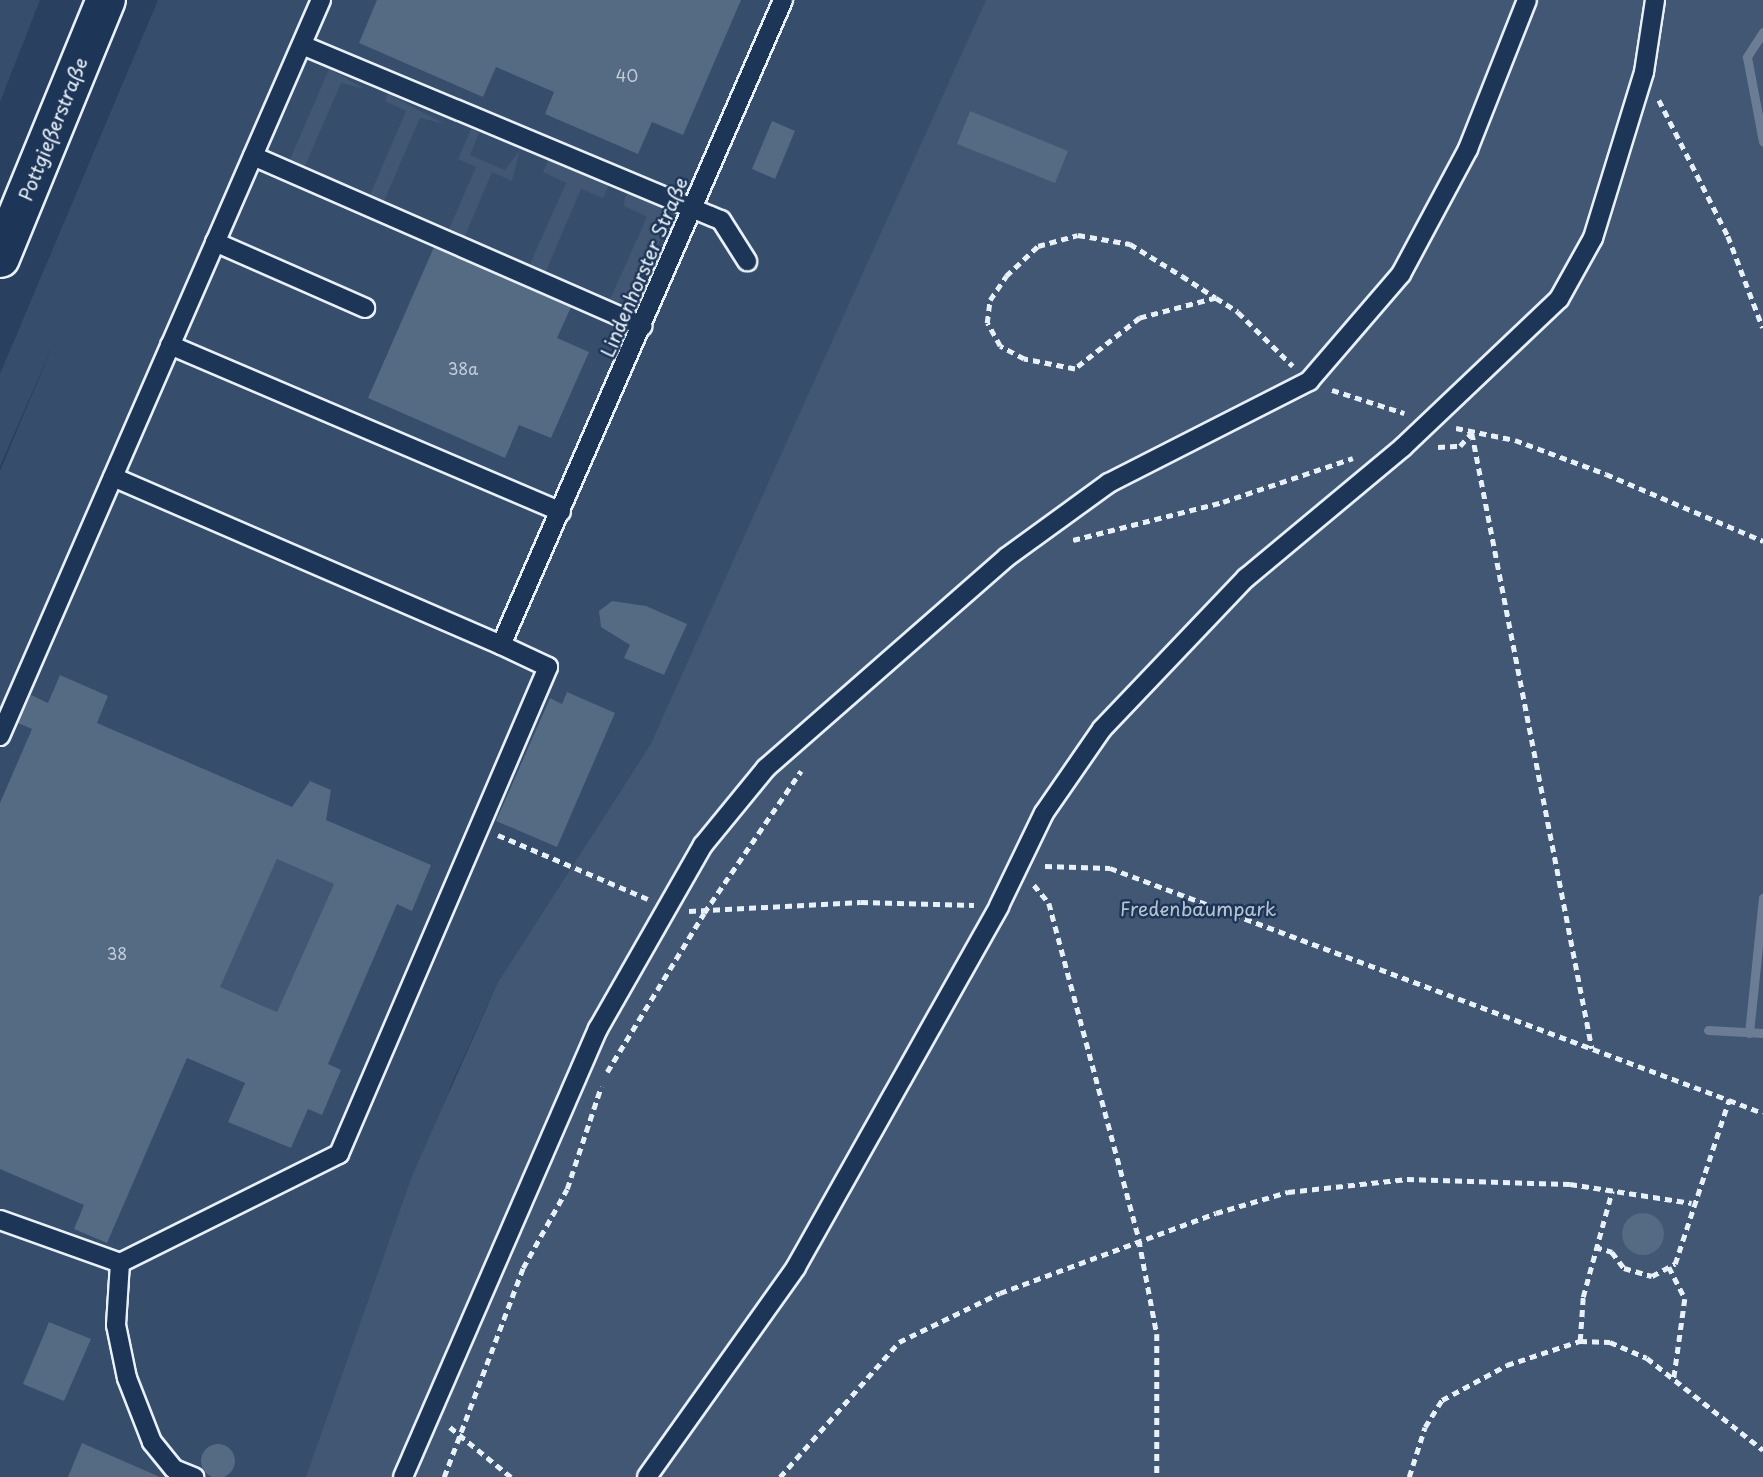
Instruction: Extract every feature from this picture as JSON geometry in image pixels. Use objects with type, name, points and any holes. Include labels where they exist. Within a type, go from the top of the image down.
[{"type":"street","name":"Pottgießerstraße","points":[[0,258],[106,0]]},
{"type":"lane","points":[[0,736],[321,0]]},
{"type":"lane","name":"Lindenhorster Straße","points":[[501,645],[783,0]]},
{"type":"lane","points":[[403,1477],[426,1418],[598,1029],[703,845],[766,768],[1007,557],[1109,484],[1309,381],[1401,274],[1468,149],[1527,0]]},
{"type":"lane","points":[[647,1477],[796,1266],[1020,868],[1044,813],[1102,729],[1246,578],[1403,447],[1427,421],[1559,299],[1593,238],[1644,72],[1655,0]]},
{"type":"lane","points":[[302,45],[721,220],[747,261]]},
{"type":"lane","points":[[253,156],[642,326]]},
{"type":"lane","points":[[215,242],[365,308]]},
{"type":"lane","points":[[170,345],[561,512]]},
{"type":"lane","points":[[0,1220],[120,1263],[339,1154],[548,667],[113,477]]},
{"type":"lane","points":[[120,1263],[116,1325],[127,1378],[152,1442],[174,1469],[194,1477]]},
{"type":"path","points":[[1644,72],[1728,236],[1763,328]]},
{"type":"path","points":[[1216,298],[1140,318],[1076,369],[1024,359],[1000,346],[987,323],[990,300],[1006,276],[1038,246],[1078,235],[1130,244],[1216,298],[1309,381],[1427,421],[1472,432],[1606,474],[1763,541]]},
{"type":"path","points":[[1472,432],[1592,1048]]},
{"type":"path","points":[[1059,545],[1223,502],[1327,463],[1403,447]]},
{"type":"path","points":[[444,1477],[523,1268],[566,1189],[605,1077],[704,913],[805,766]]},
{"type":"path","points":[[480,827],[666,907],[704,913],[861,902],[999,906]]},
{"type":"path","points":[[1020,868],[1082,863],[1110,868],[1763,1113]]},
{"type":"path","points":[[1020,868],[1049,903],[1139,1240],[1157,1334],[1157,1477]]},
{"type":"path","points":[[1595,1247],[1612,1251],[1624,1268],[1652,1276],[1668,1267],[1729,1100]]},
{"type":"path","points":[[780,1477],[899,1342],[1000,1293],[1139,1240],[1288,1192],[1407,1178],[1612,1191],[1692,1203]]},
{"type":"path","points":[[1580,1341],[1595,1247],[1612,1191]]},
{"type":"path","points":[[1668,1267],[1685,1299],[1674,1378]]},
{"type":"path","points":[[1409,1477],[1425,1427],[1442,1400],[1507,1365],[1580,1341],[1610,1342],[1674,1378],[1763,1450]]},
{"type":"path","points":[[426,1418],[463,1431],[511,1477]]},
{"type":"shaded area","points":[[0,0],[40,0],[0,102]]},
{"type":"shaded area","points":[[158,0],[987,0],[650,745],[498,982],[452,1083],[307,1477],[0,1477],[0,471],[55,340],[0,466],[0,374]]},
{"type":"green space","name":"Fredenbaumpark","points":[[986,0],[1763,0],[1763,1477],[306,1477],[412,1176],[498,982],[650,745]]},
{"type":"green space","points":[[329,69],[365,89],[341,83],[305,166],[370,195],[406,111],[385,101],[388,94],[445,124],[420,118],[384,201],[449,229],[476,167],[458,159],[471,129],[479,133],[470,155],[505,170],[520,150],[512,181],[492,172],[465,236],[530,264],[566,183],[543,172],[551,155],[611,181],[603,198],[581,189],[546,271],[610,299],[647,217],[624,206],[625,197],[631,189],[664,210],[667,224],[636,296],[610,305],[288,164]]},
{"type":"green space","points":[[277,859],[334,884],[277,1012],[239,995],[224,1027],[205,1019]]},
{"type":"building","points":[[377,0],[741,0],[683,135],[652,122],[638,154],[545,114],[554,92],[496,67],[483,97],[359,43]]},
{"type":"building","points":[[970,111],[1068,151],[1055,183],[957,144]]},
{"type":"building","points":[[772,121],[795,131],[775,179],[752,169]]},
{"type":"building","points":[[434,247],[571,307],[557,338],[589,352],[551,438],[519,425],[505,458],[368,398]]},
{"type":"building","points":[[612,601],[646,606],[687,624],[664,675],[624,658],[630,645],[601,627],[599,611]]},
{"type":"building","points":[[60,675],[108,696],[97,723],[292,807],[310,781],[331,790],[326,820],[431,865],[412,911],[397,904],[328,1064],[341,1070],[322,1115],[308,1109],[291,1148],[228,1122],[245,1083],[187,1058],[107,1243],[74,1229],[84,1205],[0,1169],[0,803],[32,729],[18,723],[31,695],[48,703]],"holes":[[[277,859],[334,884],[277,1012],[220,987]]]},
{"type":"building","points":[[567,692],[615,713],[557,847],[496,821],[550,698],[562,704]]},
{"type":"building","points":[[1643,1213],[1658,1219],[1664,1234],[1658,1249],[1643,1255],[1628,1249],[1622,1234],[1628,1219]]},
{"type":"building","points":[[49,1322],[91,1339],[64,1401],[23,1384]]},
{"type":"building","points":[[82,1443],[160,1477],[68,1477]]},
{"type":"building","points":[[218,1444],[230,1449],[235,1461],[230,1473],[218,1478],[206,1473],[201,1461],[206,1449]]},
{"type":"waterway","points":[[1763,32],[1747,57],[1763,142]]},
{"type":"waterway","points":[[1749,1033],[1763,898]]},
{"type":"waterway","points":[[1708,1030],[1763,1033]]}]
